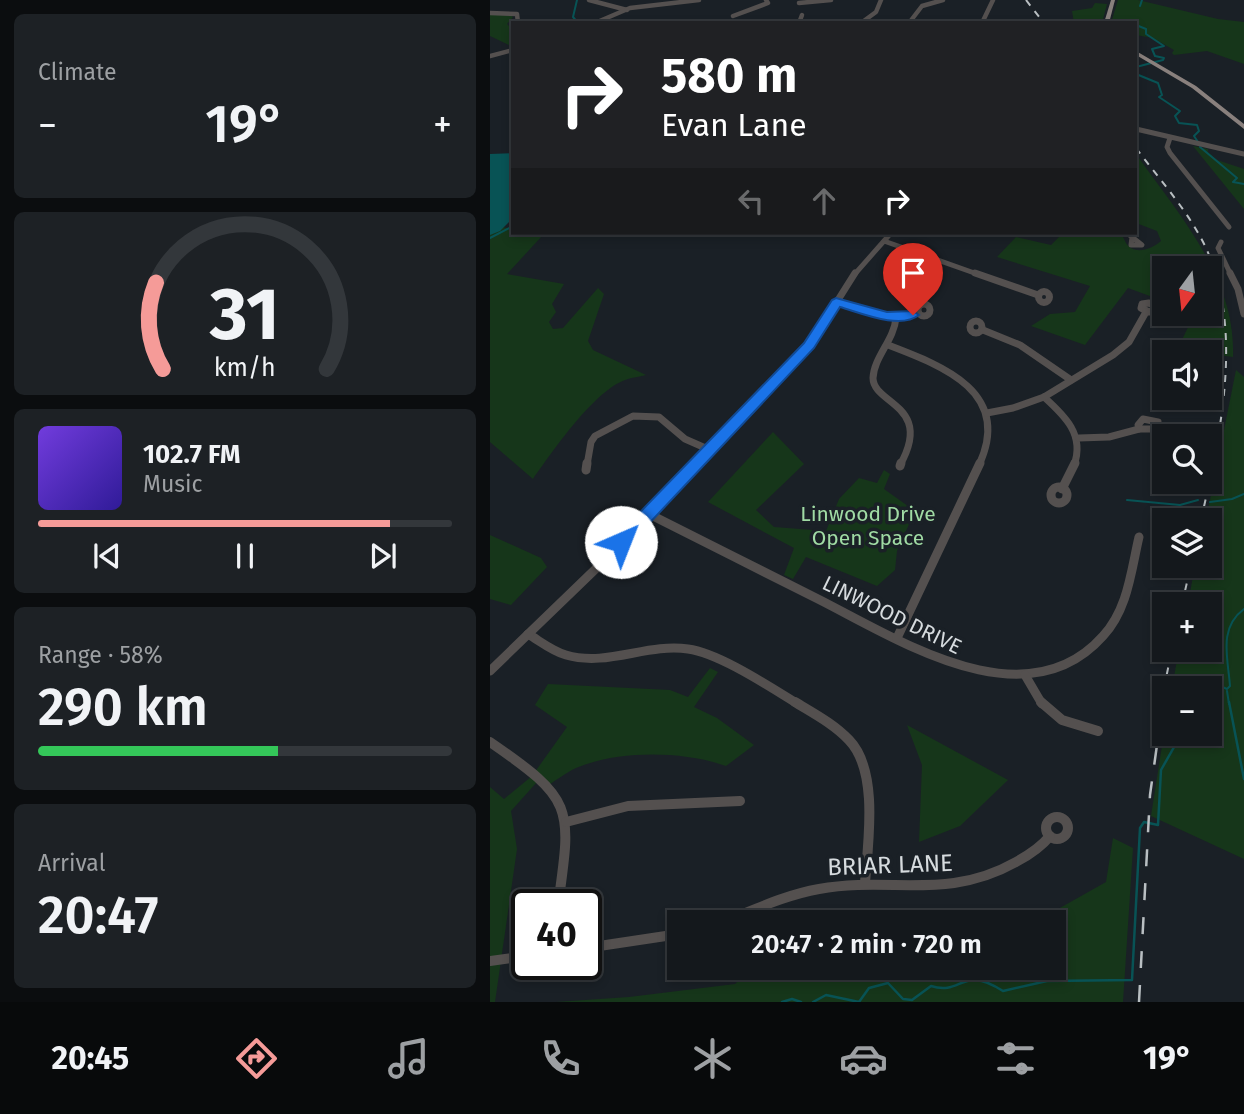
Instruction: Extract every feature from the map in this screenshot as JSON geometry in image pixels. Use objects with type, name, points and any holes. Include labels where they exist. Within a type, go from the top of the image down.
[{"type":"main road","points":[[1107,21],[1113,0]]},
{"type":"main road","points":[[1137,53],[1197,88],[1244,127]]},
{"type":"street","points":[[589,0],[627,11]]},
{"type":"street","points":[[600,21],[627,11],[672,1],[699,0]]},
{"type":"street","points":[[733,16],[768,4],[766,0]]},
{"type":"street","points":[[799,3],[831,0]]},
{"type":"street","points":[[864,21],[876,12],[881,0]]},
{"type":"street","points":[[911,21],[922,6],[943,0]]},
{"type":"street","points":[[983,21],[993,0]]},
{"type":"street","points":[[490,13],[517,14],[518,21]]},
{"type":"street","points":[[800,21],[802,15]]},
{"type":"street","points":[[490,56],[511,51]]},
{"type":"street","points":[[1137,129],[1244,154]]},
{"type":"street","points":[[1170,138],[1167,147],[1170,153],[1229,227]]},
{"type":"street","points":[[490,671],[649,514],[809,345],[855,273],[889,235]]},
{"type":"street","points":[[884,242],[1038,295]]},
{"type":"street","points":[[1221,242],[1218,248],[1238,289],[1244,314]]},
{"type":"street","points":[[836,302],[896,318],[918,312]]},
{"type":"street","points":[[987,413],[1028,404],[1044,397],[1123,348],[1146,312]]},
{"type":"street","points":[[896,318],[896,326],[874,373],[873,382],[879,391],[900,409],[909,423],[910,445],[900,466]]},
{"type":"street","points":[[983,330],[1020,345],[1071,380]]},
{"type":"street","points":[[888,345],[941,366],[961,378],[976,394],[987,413],[989,440],[897,638]]},
{"type":"street","points":[[1044,397],[1062,412],[1079,438],[1078,458],[1062,489]]},
{"type":"street","points":[[586,470],[591,442],[595,436],[633,416],[659,417],[685,439],[710,450]]},
{"type":"street","points":[[1079,438],[1109,438],[1139,429]]},
{"type":"street","name":"LINWOOD DRIVE","points":[[649,514],[957,667],[994,675],[1025,675],[1059,667],[1075,659],[1105,635],[1121,608],[1139,537]]},
{"type":"street","points":[[528,634],[564,655],[575,657],[607,658],[661,647],[702,651],[834,726],[858,749],[864,766],[867,831],[865,883]]},
{"type":"street","points":[[1025,675],[1043,708],[1064,722],[1098,731]]},
{"type":"street","points":[[490,742],[545,783],[554,795],[566,822],[560,889]]},
{"type":"street","points":[[566,822],[628,806],[740,801]]},
{"type":"street","name":"BRIAR LANE","points":[[757,910],[817,889],[865,883],[921,888],[960,885],[1008,868],[1050,836]]},
{"type":"street","points":[[602,946],[667,936]]},
{"type":"street","points":[[490,961],[511,958]]},
{"type":"green space","points":[[1118,0],[1138,0],[1218,19],[1244,22],[1244,64],[1207,51],[1174,55],[1174,50],[1153,38],[1137,35],[1137,21],[1112,21]]},
{"type":"green space","points":[[1095,3],[1107,4],[1103,21],[1074,21],[1072,11],[1092,8]]},
{"type":"green space","points":[[490,14],[509,14],[513,17],[507,24],[511,28],[511,46],[490,36]]},
{"type":"green space","points":[[1193,146],[1208,149],[1217,160],[1244,169],[1244,209]]},
{"type":"green space","points":[[1137,155],[1206,256],[1152,256],[1152,297],[1128,288],[1085,345],[1031,326],[1050,314],[1075,312],[1090,286],[997,257],[1016,237],[1051,245],[1061,235],[1122,235],[1129,247],[1138,250],[1148,249],[1161,241],[1157,231],[1137,223]]},
{"type":"green space","points":[[490,225],[511,229],[511,235],[543,235],[507,274],[564,284],[552,304],[556,312],[549,322],[553,329],[563,328],[598,288],[604,294],[588,341],[593,350],[646,375],[625,380],[600,396],[574,424],[533,479],[490,442]]},
{"type":"green space","points":[[1222,293],[1231,328],[1233,357],[1222,356],[1222,340],[1182,340],[1189,326],[1222,326]]},
{"type":"green space","points":[[1236,370],[1244,377],[1244,859],[1151,816],[1162,746],[1222,746],[1222,676],[1174,676],[1177,662],[1222,662],[1222,592],[1190,592],[1193,578],[1222,578],[1222,508],[1208,508],[1211,494],[1222,494],[1222,440]]},
{"type":"green space","name":"Linwood Drive Open Space","points":[[773,432],[804,464],[756,510],[774,527],[826,531],[839,499],[859,478],[877,483],[884,470],[890,474],[884,489],[915,511],[897,551],[895,570],[877,586],[806,557],[793,579],[784,575],[794,548],[708,502]]},
{"type":"green space","points":[[490,535],[541,558],[547,567],[511,605],[490,599]]},
{"type":"green space","points":[[710,668],[718,672],[694,707],[717,718],[754,745],[726,766],[671,755],[631,756],[593,762],[576,768],[544,788],[537,782],[511,811],[517,849],[495,1002],[490,1002],[490,787],[504,799],[532,776],[567,727],[535,705],[548,684],[670,690],[688,697]]},
{"type":"green space","points":[[907,725],[1008,780],[960,826],[919,842],[922,765]]},
{"type":"green space","points":[[1113,838],[1133,848],[1123,1002],[556,1002],[629,997],[735,984],[740,980],[1066,980],[1066,910],[1056,910],[1106,882]]},
{"type":"water","points":[[511,153],[511,220],[500,231],[490,235],[490,154]]},
{"type":"waterway","points":[[576,21],[573,17],[577,0]]},
{"type":"waterway","points":[[1140,6],[1142,0]]},
{"type":"waterway","points":[[1137,25],[1146,29],[1146,34],[1164,46],[1152,49],[1155,56],[1164,58],[1163,60],[1137,67]]},
{"type":"waterway","points":[[1137,74],[1158,83],[1162,95],[1159,97],[1180,111],[1175,116],[1179,123],[1197,125],[1199,131],[1194,136],[1198,142]]},
{"type":"waterway","points":[[1200,147],[1237,178],[1233,182],[1244,184]]},
{"type":"waterway","points":[[490,238],[511,227]]},
{"type":"waterway","points":[[1210,502],[1232,499],[1244,494]]},
{"type":"waterway","points":[[1127,500],[1180,505],[1198,500]]},
{"type":"waterway","points":[[1222,687],[1227,689],[1230,686],[1226,644],[1228,634],[1236,617],[1244,609]]},
{"type":"waterway","points":[[1227,691],[1229,704]]},
{"type":"waterway","points":[[1229,702],[1244,779]]},
{"type":"waterway","points":[[813,1002],[826,995],[859,1002],[869,988],[888,983],[903,999],[912,1000],[931,986],[950,987],[970,980],[989,983],[1003,991],[1047,981],[1132,980],[1140,828],[1144,822],[1158,825],[1161,770],[1175,746]]},
{"type":"waterway","points":[[782,1002],[792,999],[801,1002]]},
{"type":"railway","points":[[1026,0],[1042,21]]},
{"type":"railway","points":[[1137,149],[1183,209],[1206,248],[1217,280],[1224,314],[1225,384],[1204,508]]},
{"type":"railway","points":[[1185,592],[1188,578]]},
{"type":"railway","points":[[1166,676],[1169,662]]},
{"type":"railway","points":[[1139,1002],[1150,795],[1157,746]]},
{"type":"route","points":[[621,542],[809,345],[836,302],[896,318],[913,315]]}]
